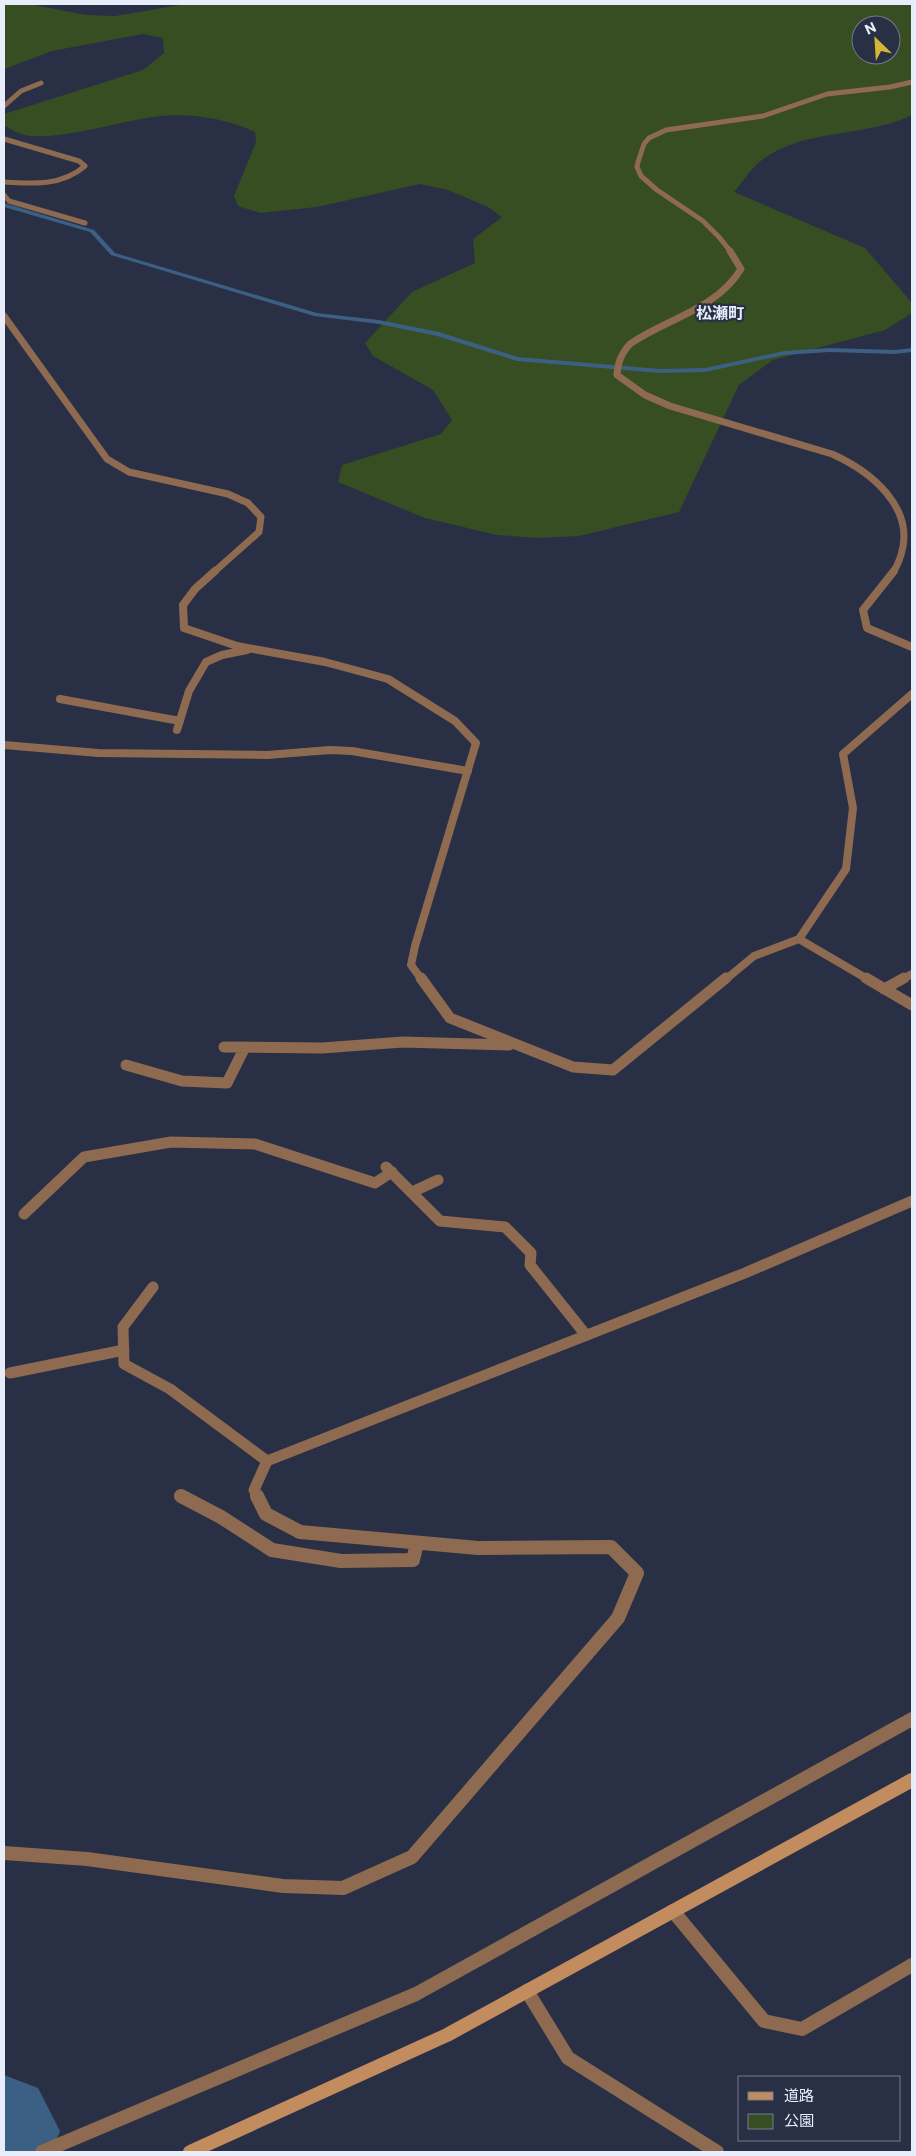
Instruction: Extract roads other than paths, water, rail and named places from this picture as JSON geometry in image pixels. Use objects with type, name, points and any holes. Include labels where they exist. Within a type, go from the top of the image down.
[{"type":"street","points":[[912,82],[890,87],[827,94],[763,116],[692,124],[666,130],[651,136],[643,142],[637,162],[638,171],[650,185],[703,221],[731,251],[741,269],[731,284],[683,316],[638,338],[626,348],[616,365],[617,376],[645,395],[670,406],[832,454],[854,464],[878,483],[902,511],[906,543],[896,568],[863,610],[867,628],[912,648]]},
{"type":"street","points":[[4,106],[21,91],[41,83]]},
{"type":"street","points":[[4,139],[78,161],[85,166],[80,171],[41,185],[4,182]]},
{"type":"street","points":[[4,144],[35,148]]},
{"type":"street","points":[[4,195],[9,201],[85,223]]},
{"type":"street","points":[[4,316],[13,334],[107,459],[129,472],[228,494],[248,503],[261,517],[259,532],[195,589],[182,605],[184,628],[237,646],[325,662],[388,679],[455,721],[476,743],[415,946],[411,966],[450,1018],[573,1067],[613,1070],[754,956],[799,938],[846,869],[853,808],[843,754],[912,694]]},
{"type":"street","points":[[177,730],[189,692],[206,662],[222,655],[253,649]]},
{"type":"street","points":[[60,699],[180,721]]},
{"type":"street","points":[[4,745],[98,753],[267,755],[330,750],[352,751],[468,771]]},
{"type":"street","points":[[799,938],[912,1006]]},
{"type":"street","points":[[884,989],[912,974]]},
{"type":"street","points":[[224,1046],[322,1048],[403,1042],[518,1045]]},
{"type":"street","points":[[126,1065],[182,1081],[227,1083],[245,1047]]},
{"type":"street","points":[[24,1214],[84,1157],[171,1142],[256,1144],[375,1183],[389,1170],[440,1220],[505,1227],[531,1253],[530,1265],[586,1335]]},
{"type":"street","points":[[412,1192],[438,1180]]},
{"type":"street","points":[[4,1853],[87,1860],[283,1886],[343,1888],[412,1857],[618,1618],[637,1573],[611,1547],[478,1548],[300,1532],[266,1514],[254,1490],[267,1461],[745,1273],[912,1200]]},
{"type":"street","points":[[152,1287],[123,1327],[124,1364],[170,1389],[267,1461]]},
{"type":"street","points":[[10,1373],[124,1350]]},
{"type":"street","points":[[180,1496],[221,1517],[272,1550],[341,1561],[413,1560],[417,1543]]},
{"type":"street","points":[[42,2152],[416,1994],[912,1719]]},
{"type":"street","points":[[190,2152],[447,2035],[912,1780]]},
{"type":"street","points":[[673,1911],[764,2021],[802,2029],[912,1965]]},
{"type":"street","points":[[527,1991],[568,2058],[718,2152]]},
{"type":"waterway","points":[[4,205],[92,231],[113,254],[316,315],[379,322],[439,334],[517,359],[660,371],[705,370],[784,353],[829,350],[895,352],[912,350]]},
{"type":"waterway","points":[[4,2119],[11,2131],[4,2151]]},
{"type":"district","name":"松瀬町","points":[[720,313]]}]
